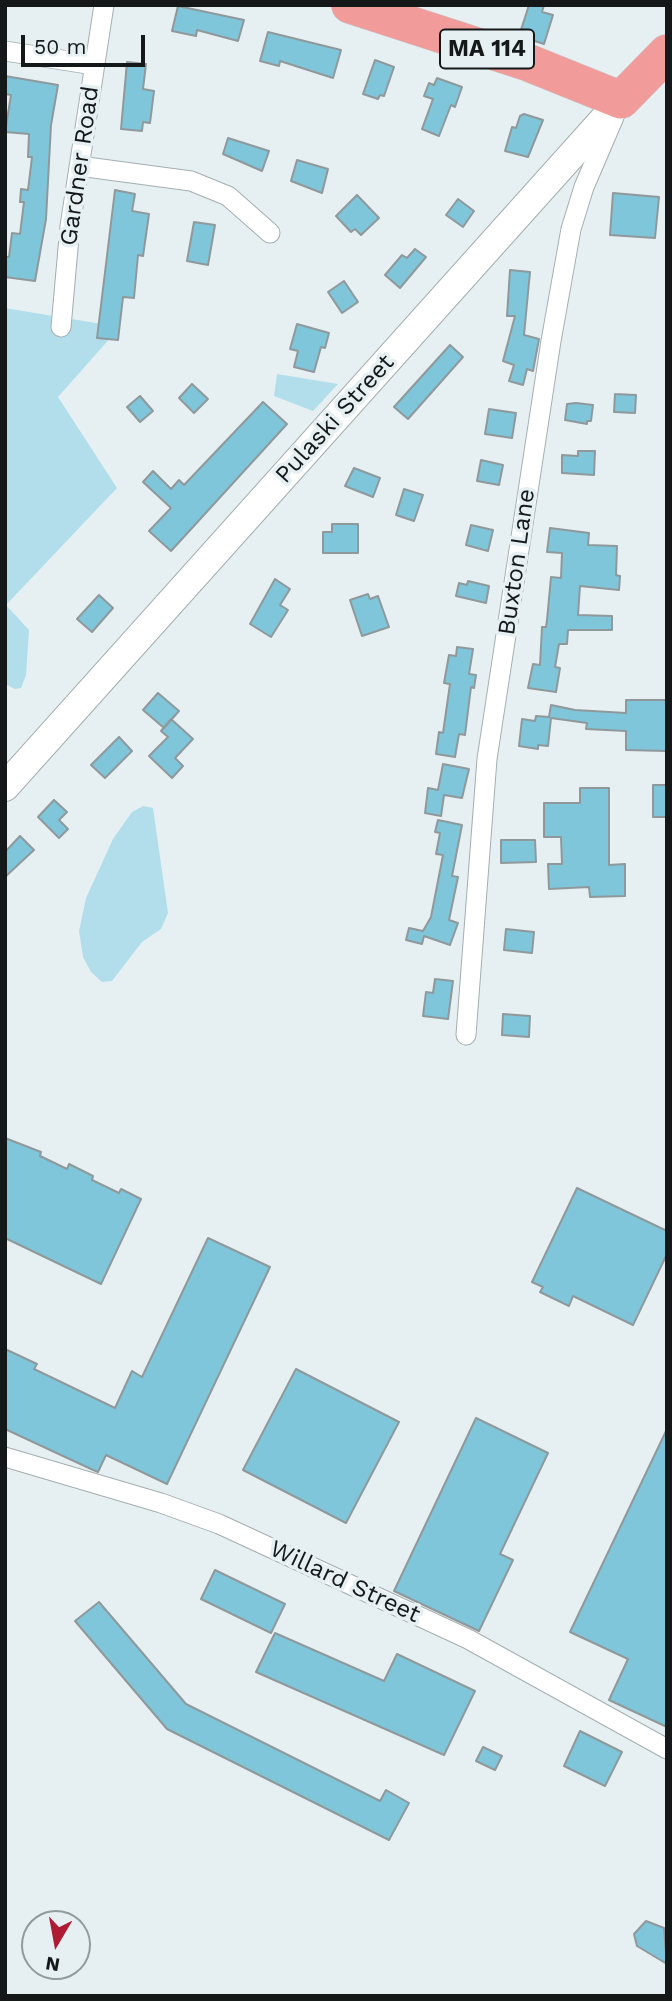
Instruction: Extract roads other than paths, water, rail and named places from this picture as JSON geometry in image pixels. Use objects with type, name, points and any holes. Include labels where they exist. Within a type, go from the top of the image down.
[{"type":"highway","name":"MA 114","points":[[349,5],[529,63],[621,100]]},
{"type":"highway","name":"Pulaski Street","points":[[621,100],[663,61]]},
{"type":"main road","name":"Pulaski Street","points":[[5,787],[621,100]]},
{"type":"street","name":"Gardner Road","points":[[61,327],[79,166],[104,5]]},
{"type":"street","points":[[5,51],[94,65]]},
{"type":"street","name":"Buxton Lane","points":[[466,1035],[487,759],[556,304],[571,229],[583,187],[621,100]]},
{"type":"street","points":[[79,166],[191,181],[228,196],[270,233]]},
{"type":"street","name":"Willard Street","points":[[5,1457],[161,1503],[219,1524],[468,1639],[667,1749]]}]
